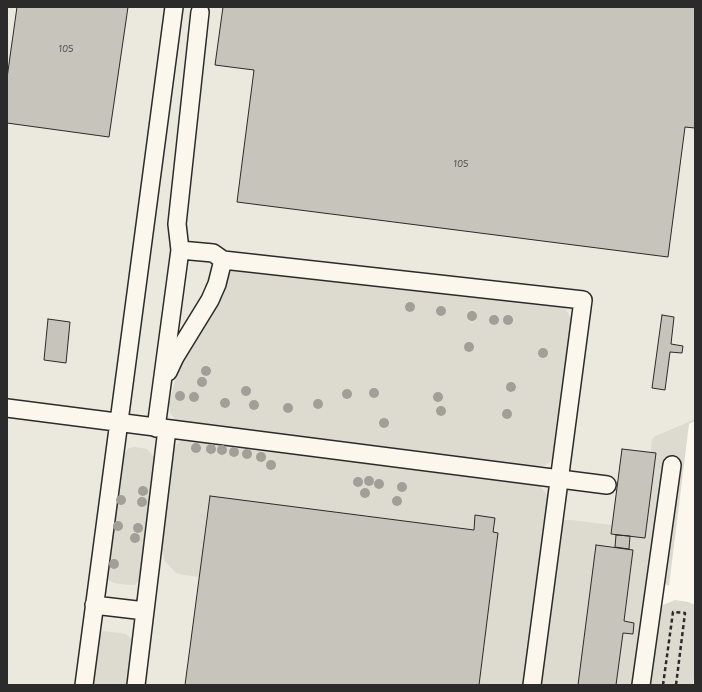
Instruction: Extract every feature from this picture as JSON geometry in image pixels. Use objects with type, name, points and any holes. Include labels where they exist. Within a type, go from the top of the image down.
[{"type":"lane","points":[[84,685],[174,7]]},
{"type":"lane","points":[[136,685],[145,611],[162,429],[162,385],[180,250],[177,224],[200,12]]},
{"type":"lane","points":[[180,250],[212,253],[223,260],[583,300],[532,685]]},
{"type":"lane","points":[[162,385],[175,357],[210,300],[217,284],[223,260]]},
{"type":"lane","points":[[7,408],[607,485]]},
{"type":"lane","points":[[641,685],[672,465]]},
{"type":"lane","points":[[94,605],[145,611]]},
{"type":"path","points":[[663,685],[673,612],[685,613],[676,685]]},
{"type":"shaded area","points":[[7,7],[695,7],[695,419],[655,436],[656,453],[645,538],[629,549],[633,550],[624,621],[634,623],[633,634],[623,633],[616,685],[7,685]]},
{"type":"shaded area","points":[[237,267],[557,304],[565,308],[570,317],[570,328],[551,461],[546,465],[532,467],[181,422],[174,418],[170,412],[169,403],[177,374],[186,356],[219,303],[231,271]]},
{"type":"shaded area","points":[[695,419],[695,421],[689,424],[669,586],[664,583],[663,579],[634,685],[616,685],[623,633],[633,634],[634,623],[624,621],[633,550],[629,549],[630,536],[645,538],[656,453],[651,452],[652,440],[655,436]]},
{"type":"shaded area","points":[[189,439],[539,485],[549,497],[524,685],[479,685],[498,533],[493,532],[495,518],[475,515],[474,530],[210,496],[199,577],[176,573],[165,561],[161,542],[173,451],[176,445],[181,441]]},
{"type":"shaded area","points":[[135,447],[147,449],[154,457],[156,463],[140,578],[135,585],[129,585],[114,583],[107,579],[106,575],[121,456],[129,448]]},
{"type":"shaded area","points":[[563,520],[612,525],[611,534],[616,535],[615,547],[596,545],[578,685],[540,685],[560,523]]},
{"type":"shaded area","points":[[675,600],[688,602],[695,605],[695,670],[693,685],[648,685],[660,610],[663,605]]},
{"type":"shaded area","points":[[103,631],[126,634],[131,639],[132,645],[127,685],[91,685],[99,634]]},
{"type":"building","points":[[17,7],[128,7],[109,137],[7,123],[7,78]]},
{"type":"building","points":[[223,7],[695,7],[695,128],[685,127],[668,257],[237,202],[254,70],[215,65]]},
{"type":"building","points":[[662,315],[674,317],[671,344],[683,346],[682,353],[670,352],[665,390],[652,388]]},
{"type":"building","points":[[48,319],[70,322],[66,363],[44,360]]},
{"type":"building","points":[[622,449],[656,453],[645,538],[611,534]]},
{"type":"building","points":[[210,496],[474,530],[475,515],[495,518],[493,532],[498,533],[479,685],[185,685]]},
{"type":"building","points":[[616,535],[630,536],[629,549],[615,547]]},
{"type":"building","points":[[596,545],[633,550],[624,621],[634,623],[633,634],[623,633],[616,685],[578,685]]}]
